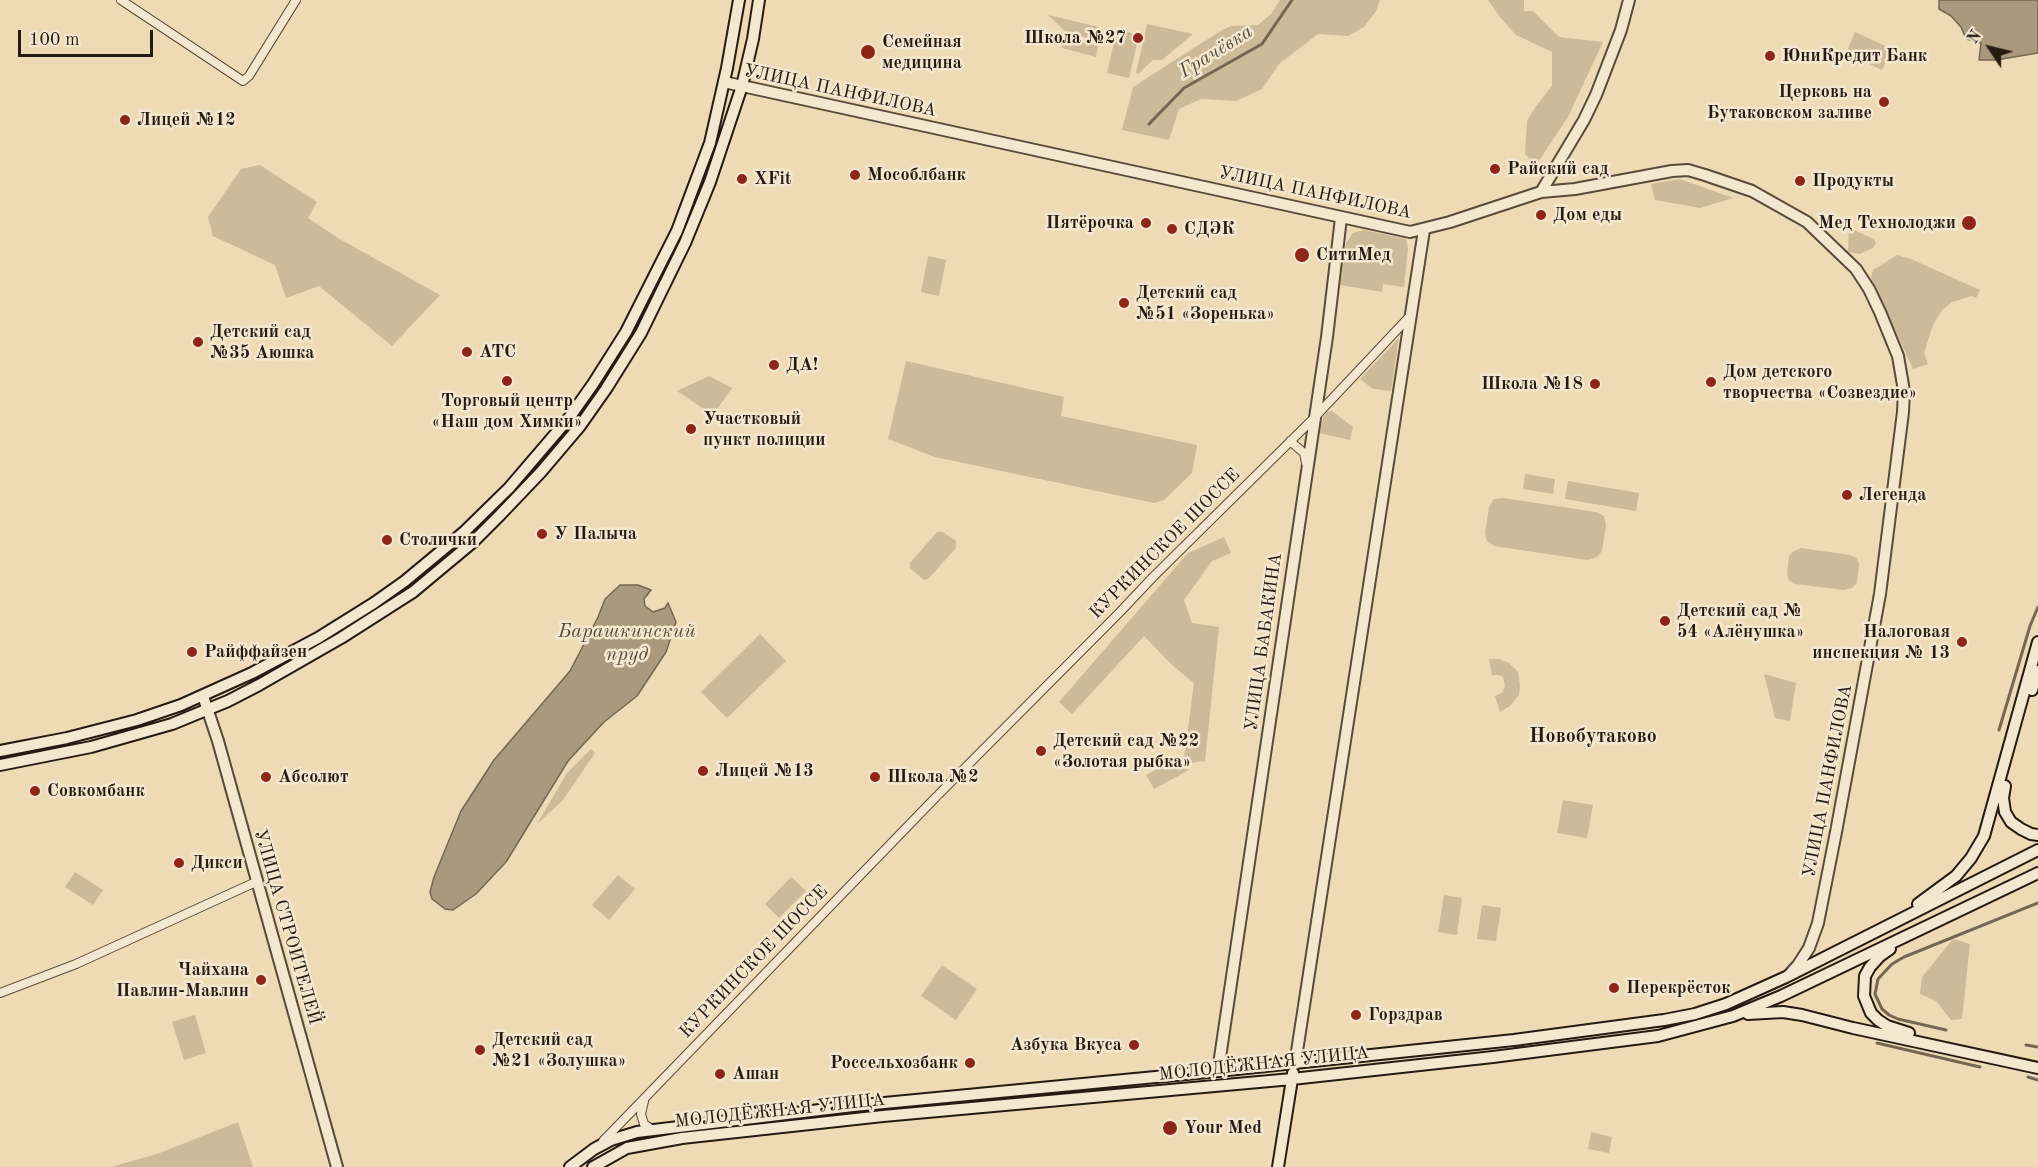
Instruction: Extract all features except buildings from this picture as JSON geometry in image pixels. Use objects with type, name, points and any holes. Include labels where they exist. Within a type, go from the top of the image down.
[{"type":"main road","points":[[0,751],[67,738],[137,720],[203,696],[307,644],[389,592],[433,559],[464,532],[531,464],[569,418],[621,340],[677,231],[710,143],[739,0]]},
{"type":"main road","points":[[0,765],[91,747],[183,721],[278,675],[413,592],[473,542],[524,491],[553,459],[606,389],[645,324],[685,243],[710,182],[742,86],[759,0]]},
{"type":"main road","points":[[1541,192],[1584,120],[1596,95],[1621,30],[1629,0]]},
{"type":"main road","name":"УЛИЦА ПАНФИЛОВА","points":[[724,82],[1410,232],[1424,230],[1541,192],[1575,189],[1688,170],[1752,191],[1807,222],[1856,269],[1880,312],[1898,356],[1904,391],[1887,540],[1872,634],[1818,923],[1809,948],[1798,965],[1786,977]]},
{"type":"main road","name":"УЛИЦА БАБАКИНА","points":[[1218,1071],[1326,337],[1341,218]]},
{"type":"main road","points":[[1278,1167],[1424,230]]},
{"type":"main road","points":[[1879,932],[1956,876],[1971,858],[1984,836],[2038,642]]},
{"type":"main road","points":[[2038,670],[2003,798],[2005,812],[2011,822],[2031,834],[2038,835]]},
{"type":"main road","name":"УЛИЦА СТРОИТЕЛЕЙ","points":[[203,696],[258,882],[337,1167]]},
{"type":"main road","points":[[1879,932],[2038,850]]},
{"type":"main road","points":[[2038,873],[1922,928],[1880,956],[1865,976],[1864,986],[1866,1004],[1871,1013],[1887,1026],[1900,1031],[2038,1061]]},
{"type":"main road","name":"МОЛОДЁЖНАЯ УЛИЦА","points":[[593,1167],[627,1148],[682,1138],[883,1116],[1292,1079],[1658,1036],[1733,1016],[1922,928]]},
{"type":"main road","name":"МОЛОДЁЖНАЯ УЛИЦА","points":[[570,1167],[594,1149],[624,1135],[653,1130],[880,1104],[1295,1064],[1514,1040],[1664,1020],[1695,1014],[1726,1004],[1879,932]]},
{"type":"main road","points":[[1733,1016],[1763,1012],[1802,1015],[2038,1068]]},
{"type":"street","points":[[121,0],[243,81],[249,76],[296,0]]},
{"type":"street","name":"КУРКИНСКОЕ ШОССЕ","points":[[594,1149],[645,1100],[1153,577],[1314,418],[1412,315]]},
{"type":"street","points":[[1290,441],[1304,453],[1307,465]]},
{"type":"street","points":[[0,993],[76,964],[258,882]]},
{"type":"street","points":[[645,1100],[640,1114],[644,1124],[653,1130]]},
{"type":"shaded area","points":[[1280,0],[1380,0],[1376,11],[1364,27],[1348,36],[1318,34],[1279,64],[1262,89],[1236,101],[1201,99],[1179,109],[1169,140],[1122,130],[1133,87],[1222,30],[1231,26],[1258,25],[1271,14]]},
{"type":"shaded area","points":[[1488,0],[1524,0],[1524,11],[1533,11],[1559,37],[1603,42],[1568,117],[1536,165],[1525,154],[1527,121],[1552,86],[1552,52],[1516,35]]},
{"type":"shaded area","points":[[1048,15],[1099,27],[1096,40],[1067,33]]},
{"type":"shaded area","points":[[1147,24],[1193,34],[1162,60],[1153,60],[1138,74],[1136,73]]},
{"type":"shaded area","points":[[1117,29],[1139,35],[1129,78],[1107,73]]},
{"type":"shaded area","points":[[1855,32],[1892,49],[1882,70],[1846,53]]},
{"type":"shaded area","points":[[1064,38],[1098,46],[1096,57],[1062,48]]},
{"type":"shaded area","points":[[260,165],[317,202],[308,218],[338,238],[440,295],[392,346],[319,286],[286,298],[275,265],[213,236],[208,217],[241,169]]},
{"type":"shaded area","points":[[1680,179],[1733,198],[1700,208],[1655,200],[1651,184]]},
{"type":"shaded area","points":[[1849,228],[1874,239],[1876,243],[1873,248],[1860,254],[1848,252]]},
{"type":"shaded area","points":[[1364,230],[1406,239],[1408,248],[1404,287],[1383,284],[1382,292],[1340,285],[1346,243],[1353,233]]},
{"type":"shaded area","points":[[1897,255],[1980,290],[1976,298],[1972,296],[1952,302],[1942,310],[1933,325],[1924,353],[1928,364],[1913,369],[1871,278],[1873,270]]},
{"type":"shaded area","points":[[928,256],[946,260],[939,296],[921,292]]},
{"type":"shaded area","points":[[1399,338],[1391,391],[1373,389],[1360,379]]},
{"type":"shaded area","points":[[906,361],[1064,397],[1061,416],[1197,445],[1192,473],[1164,500],[1154,503],[935,457],[888,439]]},
{"type":"shaded area","points":[[709,376],[732,388],[713,415],[677,391]]},
{"type":"shaded area","points":[[1332,411],[1353,427],[1350,440],[1319,433],[1323,418],[1327,412]]},
{"type":"shaded area","points":[[1525,474],[1555,479],[1553,494],[1523,489]]},
{"type":"shaded area","points":[[1568,481],[1639,493],[1636,511],[1565,499]]},
{"type":"shaded area","points":[[1503,498],[1596,512],[1604,516],[1606,525],[1602,551],[1597,557],[1587,560],[1494,546],[1487,541],[1485,533],[1489,507],[1494,499]]},
{"type":"shaded area","points":[[937,532],[943,532],[956,541],[956,548],[928,579],[924,580],[910,568],[910,563]]},
{"type":"shaded area","points":[[1224,537],[1231,553],[1212,561],[1184,600],[1192,623],[1219,627],[1205,761],[1188,763],[1184,758],[1194,683],[1172,665],[1144,636],[1072,714],[1059,702],[1188,553]]},
{"type":"shaded area","points":[[1801,548],[1857,558],[1859,564],[1857,583],[1852,588],[1844,590],[1795,584],[1789,580],[1787,574],[1789,556]]},
{"type":"shaded area","points":[[760,634],[786,661],[727,718],[701,692]]},
{"type":"shaded area","points":[[1489,659],[1499,659],[1509,663],[1518,672],[1519,695],[1510,706],[1500,712],[1495,696],[1502,693],[1505,686],[1503,677],[1492,675]]},
{"type":"shaded area","points":[[1764,674],[1796,683],[1790,721],[1775,718]]},
{"type":"shaded area","points":[[591,749],[595,753],[563,800],[537,824],[567,773]]},
{"type":"shaded area","points":[[1181,756],[1189,770],[1154,789],[1146,775]]},
{"type":"shaded area","points":[[1563,800],[1593,805],[1587,838],[1557,833]]},
{"type":"shaded area","points":[[75,872],[103,890],[93,905],[65,887]]},
{"type":"shaded area","points":[[618,875],[635,889],[609,920],[592,905]]},
{"type":"shaded area","points":[[791,877],[806,891],[779,918],[765,904]]},
{"type":"shaded area","points":[[1444,895],[1462,898],[1457,935],[1438,932]]},
{"type":"shaded area","points":[[1482,905],[1501,908],[1496,941],[1477,939]]},
{"type":"shaded area","points":[[1953,939],[1970,944],[1962,1019],[1951,1020],[1936,1001],[1920,994],[1922,977]]},
{"type":"shaded area","points":[[942,965],[977,989],[956,1020],[921,996]]},
{"type":"shaded area","points":[[195,1015],[206,1053],[184,1060],[172,1022]]},
{"type":"shaded area","points":[[238,1122],[253,1167],[111,1167],[157,1154]]},
{"type":"shaded area","points":[[1591,1132],[1612,1137],[1609,1153],[1588,1149]]},
{"type":"water","points":[[1939,0],[2038,0],[2038,53],[1996,60],[1979,60],[1981,43],[1966,39],[1961,27],[1951,16],[1939,9]]},
{"type":"water","name":"Барашкинский пруд","points":[[620,585],[638,585],[651,590],[644,599],[645,606],[653,612],[665,608],[668,603],[676,622],[666,652],[637,696],[604,722],[568,761],[506,862],[476,894],[453,910],[445,909],[432,899],[430,892],[461,811],[494,760],[570,671],[605,599]]},
{"type":"waterway","name":"Грачёвка","points":[[1149,124],[1184,88],[1262,44],[1292,0]]},
{"type":"waterway","points":[[1999,730],[2030,626],[2038,607]]},
{"type":"waterway","points":[[1946,1030],[1889,1015],[1882,1009],[1875,994],[1878,979],[1892,964],[1904,957],[2038,903]]},
{"type":"waterway","points":[[1877,1043],[1980,1067]]},
{"type":"waterway","points":[[2026,1045],[2038,1047]]},
{"type":"waterway","points":[[2028,1077],[2038,1080]]},
{"type":"place","name":"Школа №27","points":[[1138,38]]},
{"type":"place","name":"Семейная медицина","points":[[868,52]]},
{"type":"place","name":"ЮниКредит Банк","points":[[1770,56]]},
{"type":"place","name":"Церковь на Бутаковском заливе","points":[[1884,102]]},
{"type":"place","name":"Лицей №12","points":[[125,120]]},
{"type":"place","name":"Райский сад","points":[[1495,169]]},
{"type":"place","name":"Мособлбанк","points":[[855,175]]},
{"type":"place","name":"XFit","points":[[742,179]]},
{"type":"place","name":"Продукты","points":[[1800,181]]},
{"type":"place","name":"Дом еды","points":[[1541,215]]},
{"type":"place","name":"Пятёрочка","points":[[1146,223]]},
{"type":"place","name":"Мед Технолоджи","points":[[1969,223]]},
{"type":"place","name":"СДЭК","points":[[1172,229]]},
{"type":"place","name":"СитиМед","points":[[1302,255]]},
{"type":"place","name":"Детский сад №51 «Зоренька»","points":[[1124,303]]},
{"type":"place","name":"Детский сад №35 Аюшка","points":[[198,342]]},
{"type":"place","name":"АТС","points":[[467,352]]},
{"type":"place","name":"ДА!","points":[[774,365]]},
{"type":"place","name":"Торговый центр «Наш дом Химки»","points":[[507,381]]},
{"type":"place","name":"Дом детского творчества «Созвездие»","points":[[1711,382]]},
{"type":"place","name":"Школа №18","points":[[1595,384]]},
{"type":"place","name":"Участковый пункт полиции","points":[[691,429]]},
{"type":"place","name":"Легенда","points":[[1847,495]]},
{"type":"place","name":"У Палыча","points":[[542,534]]},
{"type":"place","name":"Столички","points":[[387,540]]},
{"type":"place","name":"Детский сад № 54 «Алёнушка»","points":[[1665,621]]},
{"type":"place","name":"Налоговая инспекция № 13","points":[[1962,642]]},
{"type":"place","name":"Райффайзен","points":[[192,652]]},
{"type":"place","name":"Детский сад №22 «Золотая рыбка»","points":[[1041,751]]},
{"type":"place","name":"Лицей №13","points":[[703,771]]},
{"type":"place","name":"Абсолют","points":[[266,777]]},
{"type":"place","name":"Школа №2","points":[[875,777]]},
{"type":"place","name":"Совкомбанк","points":[[35,791]]},
{"type":"place","name":"Дикси","points":[[179,863]]},
{"type":"place","name":"Чайхана Павлин-Мавлин","points":[[261,980]]},
{"type":"place","name":"Перекрёсток","points":[[1614,988]]},
{"type":"place","name":"Горздрав","points":[[1356,1015]]},
{"type":"place","name":"Азбука Вкуса","points":[[1134,1045]]},
{"type":"place","name":"Детский сад №21 «Золушка»","points":[[480,1050]]},
{"type":"place","name":"Россельхозбанк","points":[[970,1063]]},
{"type":"place","name":"Ашан","points":[[720,1074]]},
{"type":"place","name":"Your Med","points":[[1170,1128]]},
{"type":"district","name":"Новобутаково","points":[[1593,737]]}]
